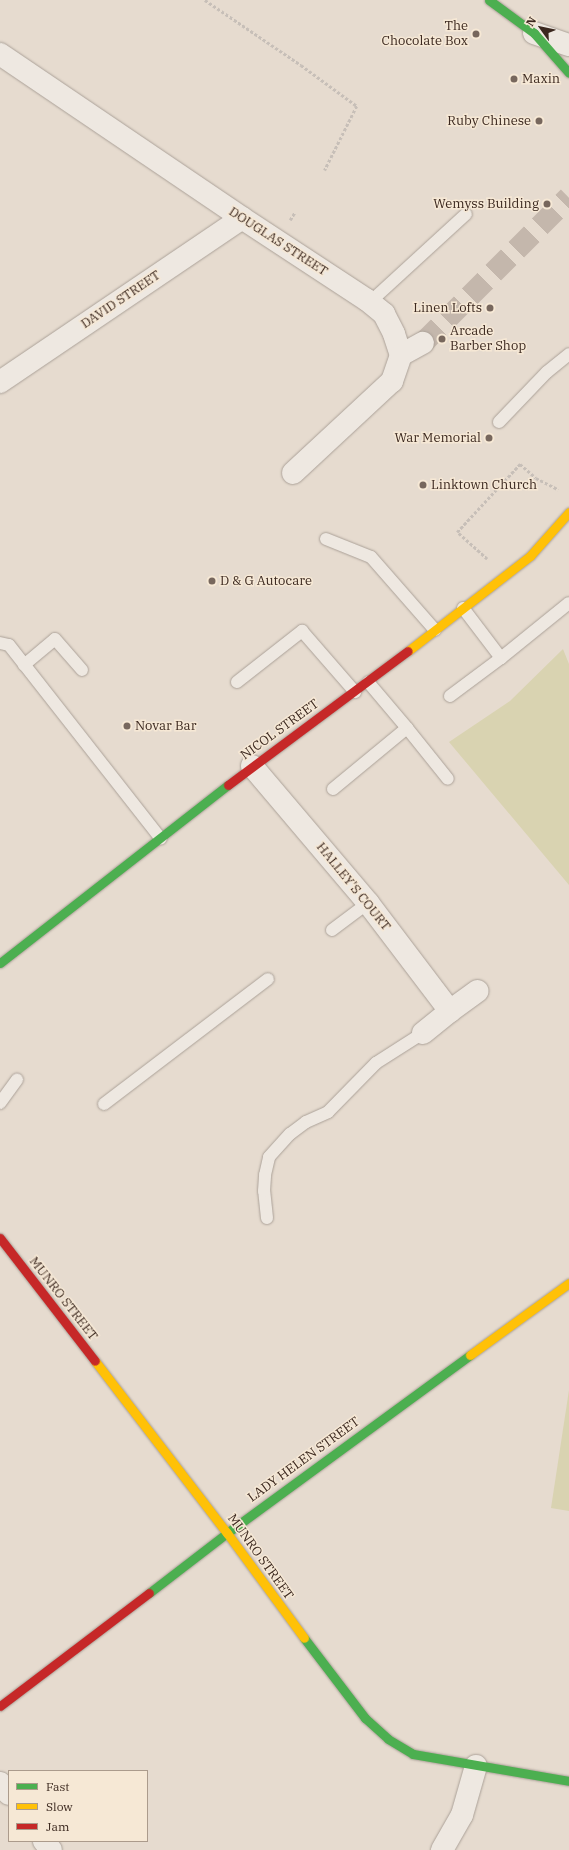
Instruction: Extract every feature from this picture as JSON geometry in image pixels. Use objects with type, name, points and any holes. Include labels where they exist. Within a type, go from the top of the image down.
[{"type":"street","points":[[489,0],[534,33],[569,73]]},
{"type":"street","points":[[534,33],[569,45]]},
{"type":"street","name":"DOUGLAS STREET","points":[[0,54],[242,218],[370,302],[384,314],[394,334],[401,355]]},
{"type":"street","name":"DAVID STREET","points":[[0,382],[242,218]]},
{"type":"street","points":[[293,473],[392,381],[401,355],[423,343]]},
{"type":"street","name":"NICOL STREET","points":[[0,963],[161,839],[252,766],[355,692],[530,556],[569,512]]},
{"type":"street","name":"HALLEY'S COURT","points":[[252,766],[368,903],[450,1011]]},
{"type":"street","points":[[423,1033],[478,991]]},
{"type":"street","name":"MUNRO STREET","points":[[0,1238],[227,1533],[309,1645],[365,1718],[388,1739],[413,1754],[569,1781]]},
{"type":"street","name":"LADY HELEN STREET","points":[[0,1706],[227,1533],[569,1283]]},
{"type":"street","points":[[442,1850],[462,1815],[476,1766]]},
{"type":"street","points":[[0,1782],[8,1793]]},
{"type":"street","points":[[45,1842],[51,1850]]},
{"type":"lane","points":[[370,302],[466,214]]},
{"type":"lane","points":[[499,422],[547,372],[569,354]]},
{"type":"lane","points":[[326,539],[371,557],[435,630]]},
{"type":"lane","points":[[450,696],[501,658],[569,603]]},
{"type":"lane","points":[[463,608],[501,658]]},
{"type":"lane","points":[[237,682],[302,631],[355,692]]},
{"type":"lane","points":[[24,664],[55,639],[82,670]]},
{"type":"lane","points":[[0,643],[9,645],[161,839]]},
{"type":"lane","points":[[368,682],[448,779]]},
{"type":"lane","points":[[333,789],[406,728]]},
{"type":"lane","points":[[332,930],[368,903]]},
{"type":"lane","points":[[104,1104],[268,979]]},
{"type":"lane","points":[[267,1218],[264,1191],[265,1174],[269,1157],[290,1134],[306,1122],[328,1112],[376,1063],[423,1033]]},
{"type":"lane","points":[[0,1103],[17,1080]]},
{"type":"path","points":[[205,0],[301,65],[357,106],[325,170]]},
{"type":"path","points":[[506,575],[457,532],[520,464],[536,478],[563,492]]},
{"type":"shaded area","points":[[563,649],[569,664],[569,885],[449,742],[510,701]]},
{"type":"shaded area","points":[[569,1390],[569,1511],[551,1508]]},
{"type":"tunnel","points":[[423,343],[569,197]]},
{"type":"traffic: fast","points":[[489,0],[534,33],[569,73]]},
{"type":"traffic: fast","points":[[0,963],[228,785]]},
{"type":"traffic: fast","points":[[149,1593],[227,1533],[470,1355]]},
{"type":"traffic: fast","points":[[304,1638],[365,1718],[388,1739],[413,1754],[569,1781]]},
{"type":"traffic: slow","points":[[408,651],[530,556],[569,512]]},
{"type":"traffic: slow","points":[[470,1355],[569,1283]]},
{"type":"traffic: slow","points":[[95,1361],[227,1533],[304,1638]]},
{"type":"traffic: jam","points":[[228,785],[408,651]]},
{"type":"traffic: jam","points":[[0,1238],[95,1361]]},
{"type":"traffic: jam","points":[[0,1706],[149,1593]]},
{"type":"place","name":"The Chocolate Box","points":[[476,34]]},
{"type":"place","name":"Maxin","points":[[514,79]]},
{"type":"place","name":"Ruby Chinese","points":[[539,121]]},
{"type":"place","name":"Wemyss Building","points":[[547,204]]},
{"type":"place","name":"Linen Lofts","points":[[490,308]]},
{"type":"place","name":"Arcade Barber Shop","points":[[442,339]]},
{"type":"place","name":"War Memorial","points":[[489,438]]},
{"type":"place","name":"Linktown Church","points":[[423,485]]},
{"type":"place","name":"D & G Autocare","points":[[212,581]]},
{"type":"place","name":"Novar Bar","points":[[127,726]]}]
